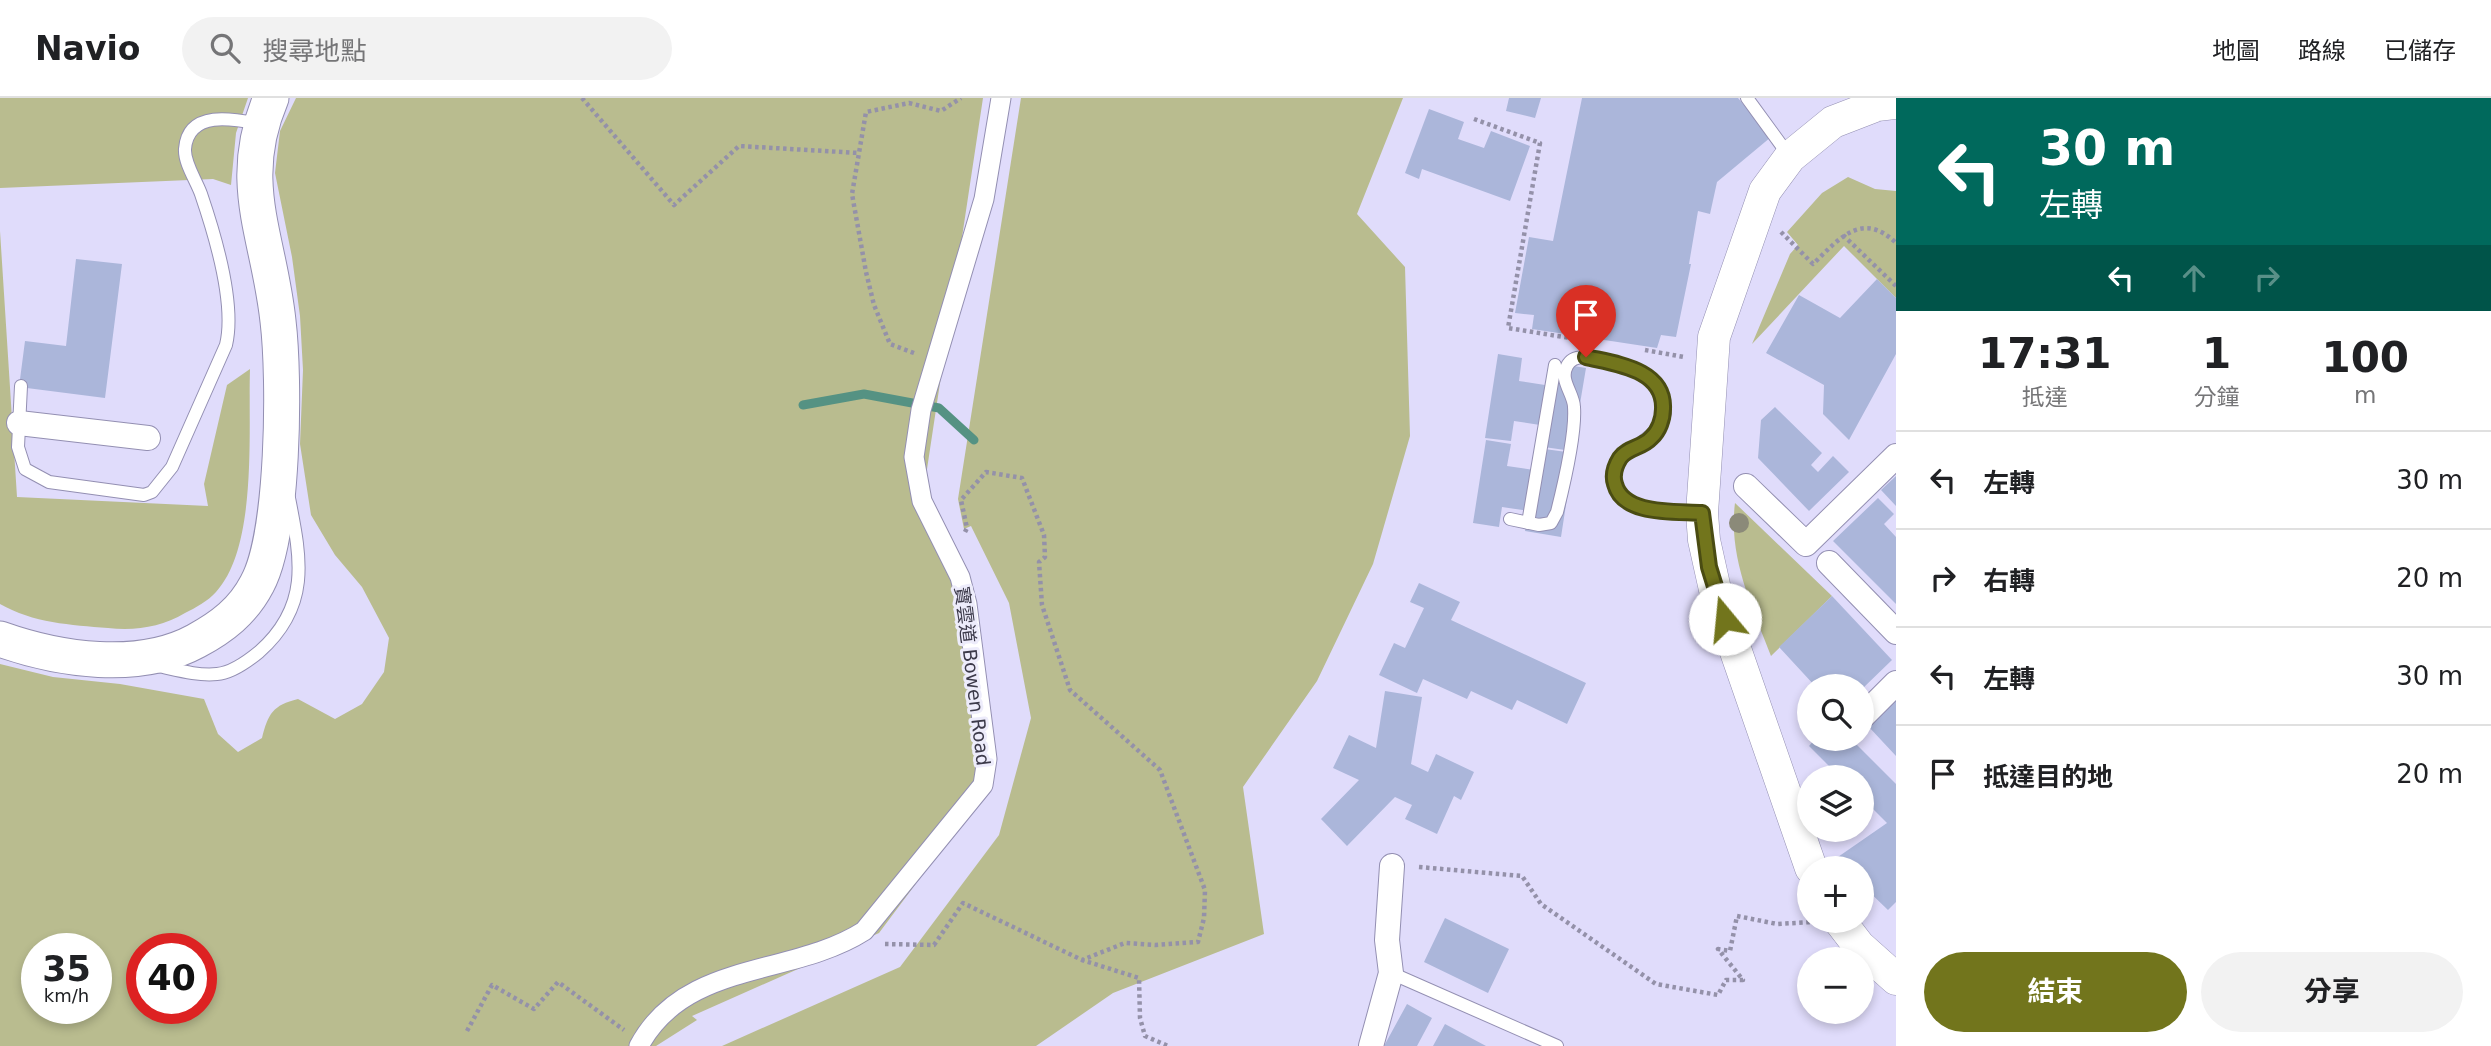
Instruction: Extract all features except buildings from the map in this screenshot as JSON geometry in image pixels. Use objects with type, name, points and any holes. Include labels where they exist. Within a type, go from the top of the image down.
[{"type":"main road","points":[[0,639],[57,654],[122,660],[179,651],[213,632],[237,614],[258,584],[267,559],[274,522],[281,374],[278,323],[253,179],[266,111]]},
{"type":"street","name":"寶雲道 Bowen Road","points":[[640,1044],[668,1010],[699,988],[838,944],[864,931],[983,785],[987,768],[964,591],[918,487],[914,457],[920,410],[984,200],[1001,98]]},
{"type":"street","points":[[1807,856],[1716,594],[1704,540],[1702,513],[1714,337],[1765,191],[1790,157],[1833,122],[1877,105],[1896,103]]},
{"type":"street","points":[[19,423],[148,438]]},
{"type":"street","points":[[1746,485],[1806,544],[1896,456]]},
{"type":"street","points":[[1829,563],[1896,632]]},
{"type":"street","points":[[1874,705],[1896,683]]},
{"type":"street","points":[[1371,1046],[1391,973],[1387,940],[1392,866]]},
{"type":"street","points":[[1849,933],[1859,946],[1896,979]]},
{"type":"lane","points":[[1749,102],[1790,157]]},
{"type":"lane","points":[[21,386],[19,459],[25,469],[36,477],[50,482],[144,495],[159,486],[172,467],[226,345],[229,330],[230,313],[211,226],[188,161],[186,146],[197,127],[210,120],[266,111]]},
{"type":"lane","points":[[1510,519],[1528,523],[1551,523],[1557,512],[1574,405],[1565,380],[1566,367],[1574,359],[1586,357],[1646,374],[1661,392],[1664,403],[1663,416],[1652,438],[1630,449],[1616,464],[1614,474],[1619,493],[1633,505],[1702,513]]},
{"type":"lane","points":[[1528,523],[1555,365]]},
{"type":"lane","points":[[1391,973],[1557,1046]]},
{"type":"path","points":[[582,98],[674,205],[739,146],[859,153]]},
{"type":"path","points":[[935,362],[890,344],[874,305],[852,194],[866,112],[909,103],[942,111],[961,98]]},
{"type":"path","points":[[1474,119],[1540,143],[1508,328]]},
{"type":"path","points":[[1796,248],[1813,264],[1843,235],[1857,228],[1869,228],[1886,234],[1896,243]]},
{"type":"path","points":[[1843,235],[1896,286]]},
{"type":"path","points":[[967,528],[961,500],[986,472],[1022,478],[1044,535],[1045,557],[1039,562],[1042,606],[1070,690],[1160,770],[1205,890],[1204,918],[1198,942],[1156,945],[1125,943],[1082,960]]},
{"type":"path","points":[[1419,864],[1522,876],[1541,904],[1656,984],[1718,995],[1726,980],[1743,980],[1718,949],[1730,951],[1737,916],[1777,924],[1797,923]]},
{"type":"path","points":[[838,944],[934,945],[963,903],[1082,960],[1139,978],[1140,1018],[1145,1036],[1168,1046]]},
{"type":"path","points":[[467,1031],[492,985],[534,1009],[558,982],[640,1044]]},
{"type":"green space","points":[[0,98],[248,98],[236,133],[231,185],[213,179],[0,188]]},
{"type":"green space","points":[[296,98],[983,98],[924,489],[974,621],[992,719],[965,818],[879,933],[692,1016],[697,1020],[656,1046],[0,1046],[0,664],[53,677],[120,684],[204,699],[218,734],[238,752],[262,738],[269,717],[283,704],[298,699],[335,719],[362,704],[384,672],[389,638],[362,587],[335,555],[311,515],[300,444],[303,370],[300,316],[292,257],[275,173],[280,131]]},
{"type":"green space","points":[[1021,98],[1403,98],[1357,214],[1405,267],[1410,436],[1373,564],[1317,681],[1243,787],[1264,934],[1113,993],[1036,1046],[722,1046],[900,967],[999,835],[1031,718],[1009,603],[971,526],[964,529],[958,499]]},
{"type":"green space","points":[[1848,177],[1875,189],[1896,191],[1896,298],[1844,246],[1752,344],[1790,254],[1798,245],[1787,232],[1822,193]]},
{"type":"green space","points":[[0,231],[17,497],[208,506],[204,484],[227,385],[250,369],[248,486],[239,546],[229,572],[216,592],[201,604],[167,622],[128,629],[66,624],[39,619],[0,604]]},
{"type":"green space","points":[[1735,503],[1832,596],[1771,656],[1749,600],[1738,562]]},
{"type":"waterway","points":[[803,405],[864,394],[939,408],[974,440]]},
{"type":"route","points":[[1586,357],[1646,374],[1661,392],[1664,403],[1659,428],[1652,438],[1622,456],[1616,464],[1615,484],[1625,500],[1633,505],[1702,513],[1709,567],[1725,619]]}]
